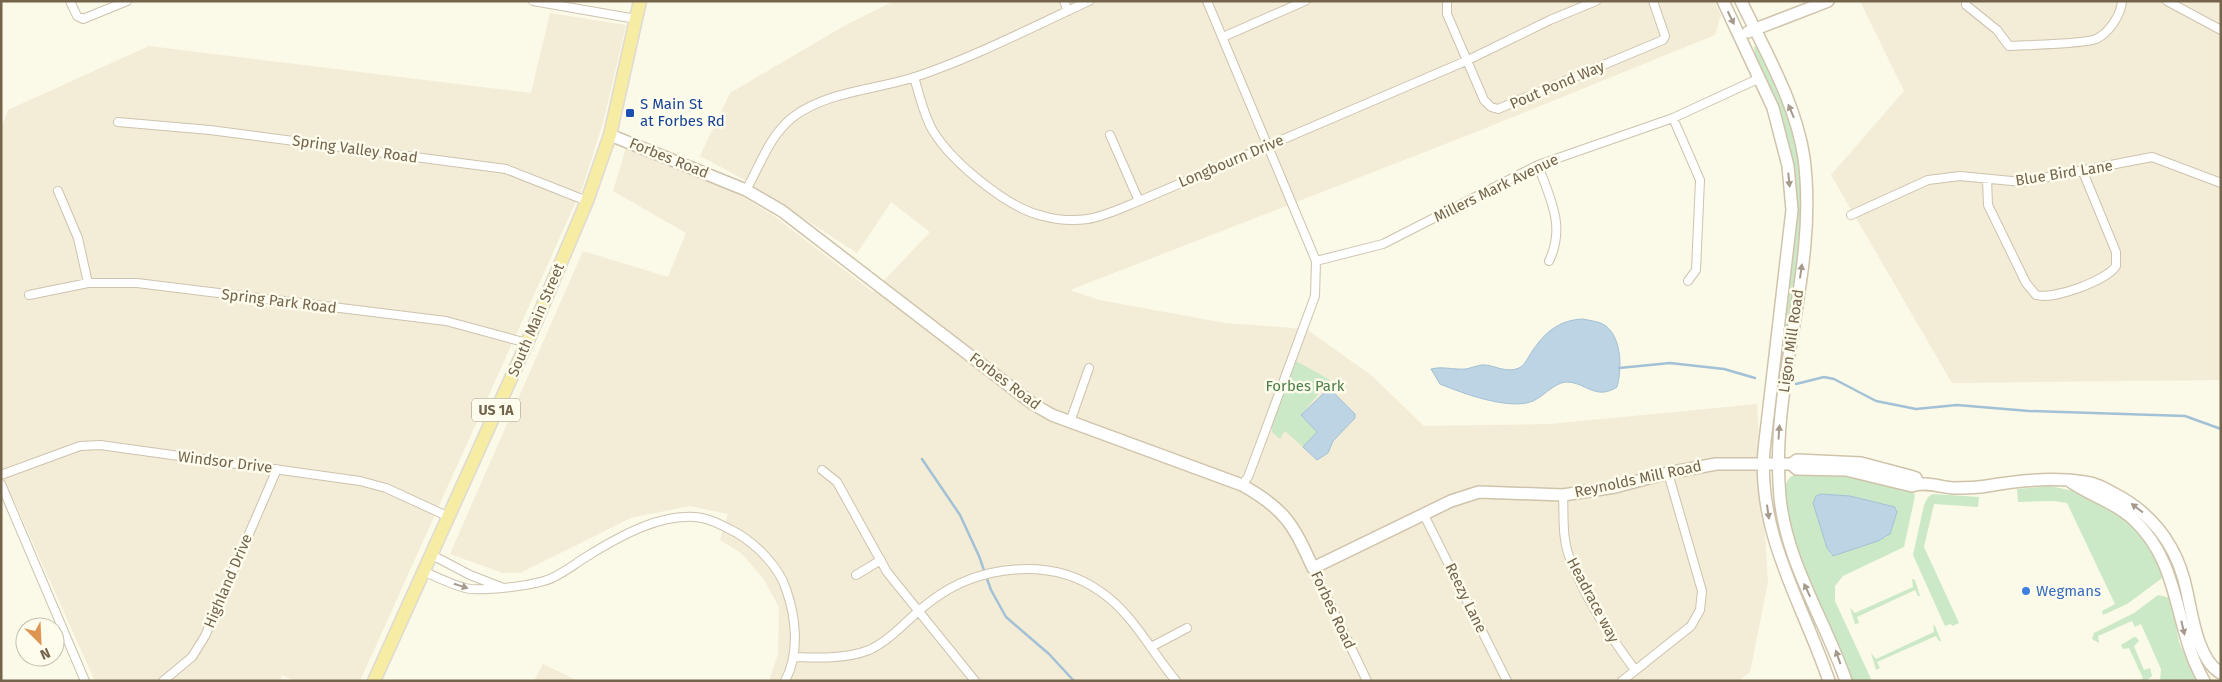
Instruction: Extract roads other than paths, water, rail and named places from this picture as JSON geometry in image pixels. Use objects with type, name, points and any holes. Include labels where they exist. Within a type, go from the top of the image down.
[{"type":"main road","name":"South Main Street","points":[[374,681],[447,516],[527,343],[587,201],[610,135],[640,1]]},
{"type":"street","points":[[70,1],[77,16],[83,18],[127,1]]},
{"type":"street","points":[[533,1],[636,20]]},
{"type":"street","points":[[1064,1],[1068,11]]},
{"type":"street","points":[[746,190],[764,152],[792,118],[809,106],[828,98],[914,77],[949,64],[1089,1]]},
{"type":"street","points":[[1207,1],[1224,37],[1316,261],[1315,296],[1248,476],[1242,485]]},
{"type":"street","points":[[1224,37],[1305,1]]},
{"type":"street","name":"Pout Pond Way","points":[[1447,1],[1448,14],[1466,61],[1484,100],[1491,107],[1498,109],[1663,40],[1665,36],[1664,29],[1653,1]]},
{"type":"street","name":"Longbourn Drive","points":[[914,77],[932,129],[943,146],[959,164],[1022,208],[1041,216],[1060,220],[1088,219],[1139,201],[1268,146],[1466,61],[1550,20],[1596,1]]},
{"type":"street","name":"Ligon Mill Road","points":[[1722,1],[1773,108],[1788,166],[1792,210],[1767,511],[1775,545],[1830,681]]},
{"type":"street","name":"Ligon Mill Road","points":[[1740,1],[1796,124],[1804,158],[1807,197],[1805,248],[1778,432],[1770,463],[1788,539],[1803,580],[1835,650],[1846,681]]},
{"type":"street","points":[[1739,36],[1828,1]]},
{"type":"street","points":[[1966,1],[1966,5],[1997,30],[2009,46],[2095,40],[2112,24],[2122,1]]},
{"type":"street","points":[[2167,1],[2221,30]]},
{"type":"street","name":"Millers Mark Avenue","points":[[1316,261],[1383,244],[1538,165],[1673,118],[1760,78]]},
{"type":"street","points":[[1673,118],[1700,180],[1696,270],[1688,282]]},
{"type":"street","name":"Spring Valley Road","points":[[118,122],[210,130],[506,169],[587,201]]},
{"type":"street","name":"Forbes Road","points":[[610,135],[746,190],[814,234],[1033,404],[1070,422],[1242,485],[1267,499],[1283,513],[1297,533],[1366,678]]},
{"type":"street","points":[[1110,136],[1139,201]]},
{"type":"street","name":"Blue Bird Lane","points":[[1851,215],[1928,180],[1960,176],[2022,182],[2083,172],[2152,157],[2221,184]]},
{"type":"street","points":[[1538,165],[1553,209],[1557,232],[1556,246],[1548,261]]},
{"type":"street","points":[[1987,179],[1988,205],[2026,284],[2036,295],[2043,297],[2106,277],[2116,266],[2116,252],[2083,172]]},
{"type":"street","points":[[58,191],[78,238],[88,283]]},
{"type":"street","name":"Spring Park Road","points":[[29,295],[88,283],[137,283],[446,321],[527,343]]},
{"type":"street","points":[[1070,422],[1089,368]]},
{"type":"street","name":"Windsor Drive","points":[[1,475],[71,449],[100,445],[360,481],[386,488],[447,516]]},
{"type":"street","name":"Reynolds Mill Road","points":[[1313,568],[1424,515],[1451,500],[1479,492],[1563,495],[1615,487],[1668,473],[1716,464],[1791,464],[1797,460],[1818,459],[1861,463],[1916,478],[1918,484],[1953,488],[1981,487],[2029,479],[2071,482]]},
{"type":"street","name":"Highland Drive","points":[[163,681],[192,658],[205,636],[277,468]]},
{"type":"street","points":[[822,470],[837,482],[887,572],[976,681]]},
{"type":"street","points":[[1622,681],[1691,626],[1700,610],[1702,592],[1668,473]]},
{"type":"street","points":[[2071,482],[2084,481],[2097,484],[2120,496],[2153,521],[2173,548],[2183,575],[2200,643],[2212,666],[2221,673]]},
{"type":"street","points":[[2071,482],[2083,490],[2108,500],[2132,518],[2144,524],[2162,541],[2177,569],[2183,575]]},
{"type":"street","points":[[1,484],[85,681]]},
{"type":"street","name":"Headrace way","points":[[1563,495],[1564,534],[1569,555],[1606,631],[1635,670]]},
{"type":"street","name":"Reezy Lane","points":[[1424,515],[1506,681]]},
{"type":"street","points":[[423,571],[466,588],[483,589],[526,585],[546,580],[612,540],[638,528],[680,519],[701,518],[751,541],[784,582],[792,606],[794,657],[785,681]]},
{"type":"street","points":[[2132,518],[2154,544],[2166,564],[2185,638],[2204,681]]},
{"type":"street","points":[[430,554],[470,575],[501,587]]},
{"type":"street","points":[[856,574],[881,560]]},
{"type":"street","points":[[794,657],[815,658],[850,655],[868,650],[883,642],[918,611],[949,588],[982,575],[1014,570],[1042,569],[1075,577],[1101,592],[1124,611],[1176,681]]},
{"type":"street","points":[[1151,647],[1187,628]]},
{"type":"street","points":[[1356,681],[1366,678]]},
{"type":"water","points":[[1583,319],[1606,326],[1615,338],[1618,346],[1620,372],[1617,387],[1609,391],[1596,392],[1566,382],[1557,385],[1533,401],[1523,404],[1512,404],[1486,400],[1440,384],[1431,369],[1466,369],[1481,365],[1514,370],[1525,362],[1548,332],[1560,324]]},
{"type":"water","points":[[1325,392],[1333,392],[1355,414],[1355,418],[1333,441],[1328,453],[1317,460],[1303,447],[1317,432],[1301,415]]},
{"type":"water","points":[[1821,494],[1850,496],[1895,507],[1897,512],[1890,534],[1878,541],[1833,556],[1827,548],[1813,503],[1816,496]]},
{"type":"waterway","points":[[1619,368],[1670,363],[1724,369],[1755,378]]},
{"type":"waterway","points":[[1796,384],[1824,377],[1834,379],[1876,401],[1916,409],[1957,405],[2029,411],[2185,416],[2221,429]]},
{"type":"waterway","points":[[922,459],[960,515],[979,556],[991,590],[1006,617],[1049,654],[1074,681]]},
{"type":"place","name":"S Main St at Forbes Rd","points":[[630,113]]},
{"type":"place","name":"Wegmans","points":[[2026,591]]},
{"type":"park label","name":"Forbes Park","points":[[1305,386]]}]
